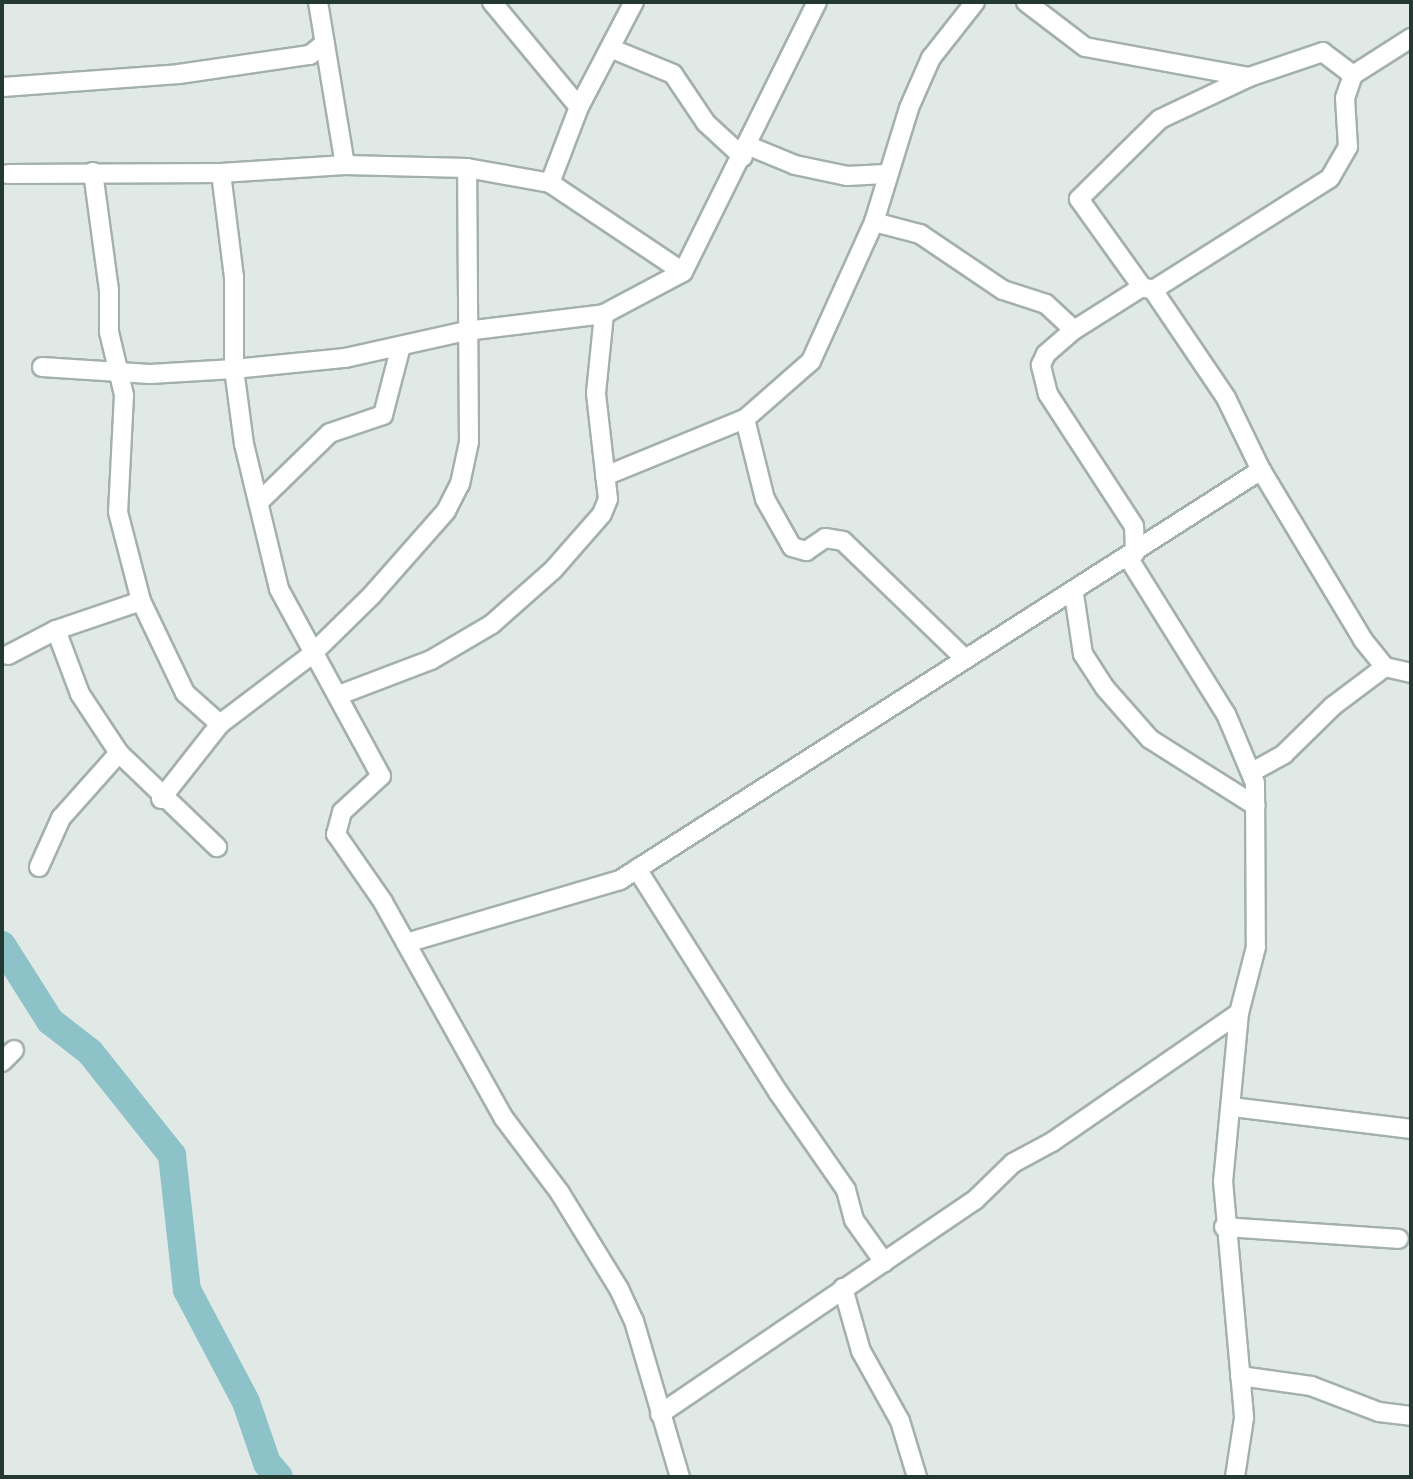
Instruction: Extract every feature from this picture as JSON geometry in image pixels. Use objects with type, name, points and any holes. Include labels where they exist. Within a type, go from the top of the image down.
[{"type":"street","points":[[318,2],[345,165]]},
{"type":"street","points":[[492,2],[579,107]]},
{"type":"street","points":[[42,367],[115,372],[234,369],[345,358],[466,331],[604,314],[683,272],[746,152],[817,2]]},
{"type":"street","points":[[605,476],[745,419],[766,406],[811,361],[874,222],[886,174],[931,58],[975,2]]},
{"type":"street","points":[[1026,2],[1085,47],[1249,77]]},
{"type":"street","points":[[550,183],[579,107],[610,48],[626,5]]},
{"type":"street","points":[[1235,1477],[1244,1418],[1237,1296],[1224,1227],[1239,1013],[1256,947],[1256,806],[1252,772],[1226,714],[1132,556],[1134,526],[1124,506],[1048,394],[1041,375],[1046,354],[1074,330],[1330,178],[1348,147],[1345,98],[1353,75],[1411,38]]},
{"type":"street","points":[[3,87],[179,74],[310,55],[325,43]]},
{"type":"street","points":[[610,48],[673,74],[706,123],[746,152],[847,176],[886,174]]},
{"type":"street","points":[[1353,75],[1323,52],[1249,77],[1160,119],[1081,194],[1080,204],[1148,288],[1226,398],[1261,470],[1363,640],[1385,667],[1411,673]]},
{"type":"street","points":[[310,55],[330,65]]},
{"type":"street","points":[[8,174],[221,173],[345,165],[467,168],[550,183],[683,272]]},
{"type":"street","points":[[161,799],[220,724],[311,655],[427,532],[460,484],[469,442],[467,168]]},
{"type":"street","points":[[93,172],[115,372],[125,416],[118,512],[141,601],[185,693],[220,724]]},
{"type":"street","points":[[221,173],[234,277],[234,369],[244,444],[261,500],[279,589],[311,655],[339,695],[381,776],[342,812],[336,834],[406,943],[503,1117],[560,1193],[619,1289],[634,1321],[680,1477]]},
{"type":"street","points":[[874,222],[920,234],[1003,290],[1046,304],[1074,330]]},
{"type":"street","points":[[339,695],[431,660],[492,624],[553,570],[602,514],[608,499],[596,393],[604,314]]},
{"type":"street","points":[[261,500],[330,433],[383,415],[401,346]]},
{"type":"street","points":[[745,419],[765,499],[792,547],[806,551],[825,538],[843,541],[964,658]]},
{"type":"street","points":[[406,943],[464,922],[608,887],[964,658],[1074,594],[1261,470]]},
{"type":"street","points":[[1074,594],[1083,654],[1105,688],[1150,739],[1256,806]]},
{"type":"street","points":[[8,655],[56,630],[141,601]]},
{"type":"street","points":[[56,630],[80,694],[119,753],[161,799],[217,847]]},
{"type":"street","points":[[1252,772],[1284,754],[1333,706],[1385,667]]},
{"type":"street","points":[[39,867],[61,818],[119,753]]},
{"type":"street","points":[[637,869],[778,1092],[846,1190],[854,1220],[884,1262]]},
{"type":"street","points":[[660,1414],[975,1200],[1013,1163],[1239,1013]]},
{"type":"street","points":[[1232,1107],[1411,1129]]},
{"type":"street","points":[[1224,1227],[1399,1239]]},
{"type":"street","points":[[843,1288],[861,1351],[900,1421],[917,1477]]},
{"type":"street","points":[[1240,1376],[1311,1386],[1379,1412],[1411,1416]]},
{"type":"waterway","points":[[2,945],[50,1021],[90,1052],[172,1155],[187,1290],[246,1402],[267,1463],[279,1477]]}]
